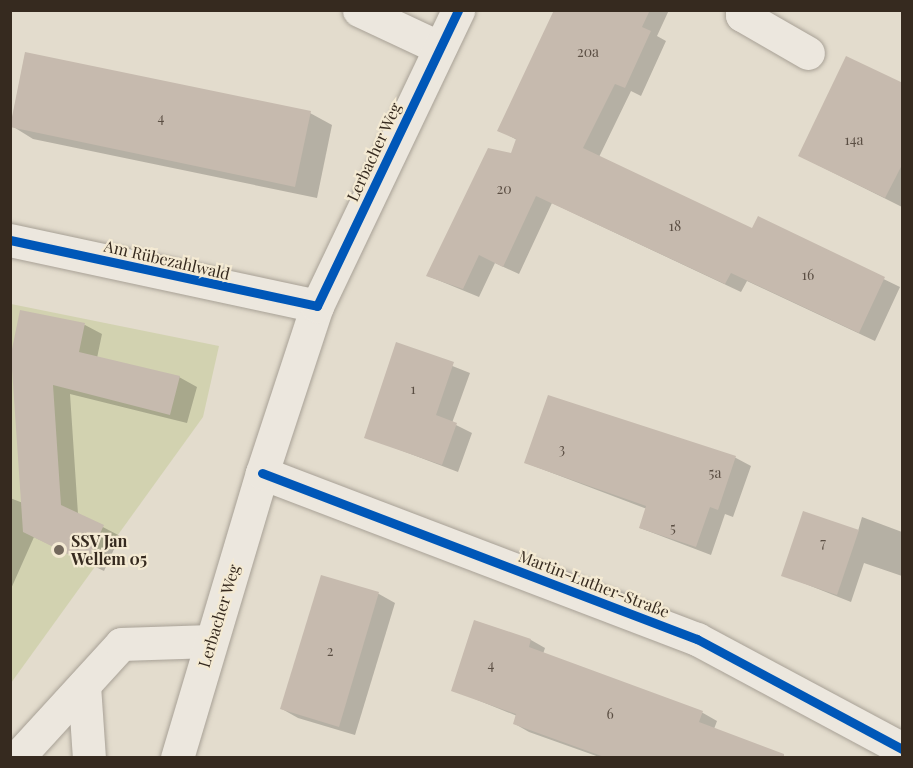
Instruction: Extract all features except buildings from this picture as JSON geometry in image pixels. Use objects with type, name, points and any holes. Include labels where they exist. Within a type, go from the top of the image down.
[{"type":"street","points":[[359,10],[440,48]]},
{"type":"street","name":"Lerbacher Weg","points":[[177,758],[262,473],[317,306],[458,10]]},
{"type":"street","points":[[742,10],[742,15],[808,53]]},
{"type":"street","name":"Am Rübezahlwald","points":[[10,240],[317,306]]},
{"type":"street","name":"Martin-Luther-Straße","points":[[262,473],[697,639],[903,749]]},
{"type":"street","points":[[17,758],[121,644],[211,641]]},
{"type":"street","points":[[84,685],[89,758]]},
{"type":"green space","name":"SSV Jan Wellem 05","points":[[11,304],[219,346],[203,417],[11,683]]},
{"type":"cycle path","points":[[10,240],[317,306],[458,10]]},
{"type":"cycle path","points":[[262,473],[697,639],[902,749]]},
{"type":"place","name":"SSV Jan Wellem 05","points":[[59,550]]}]
